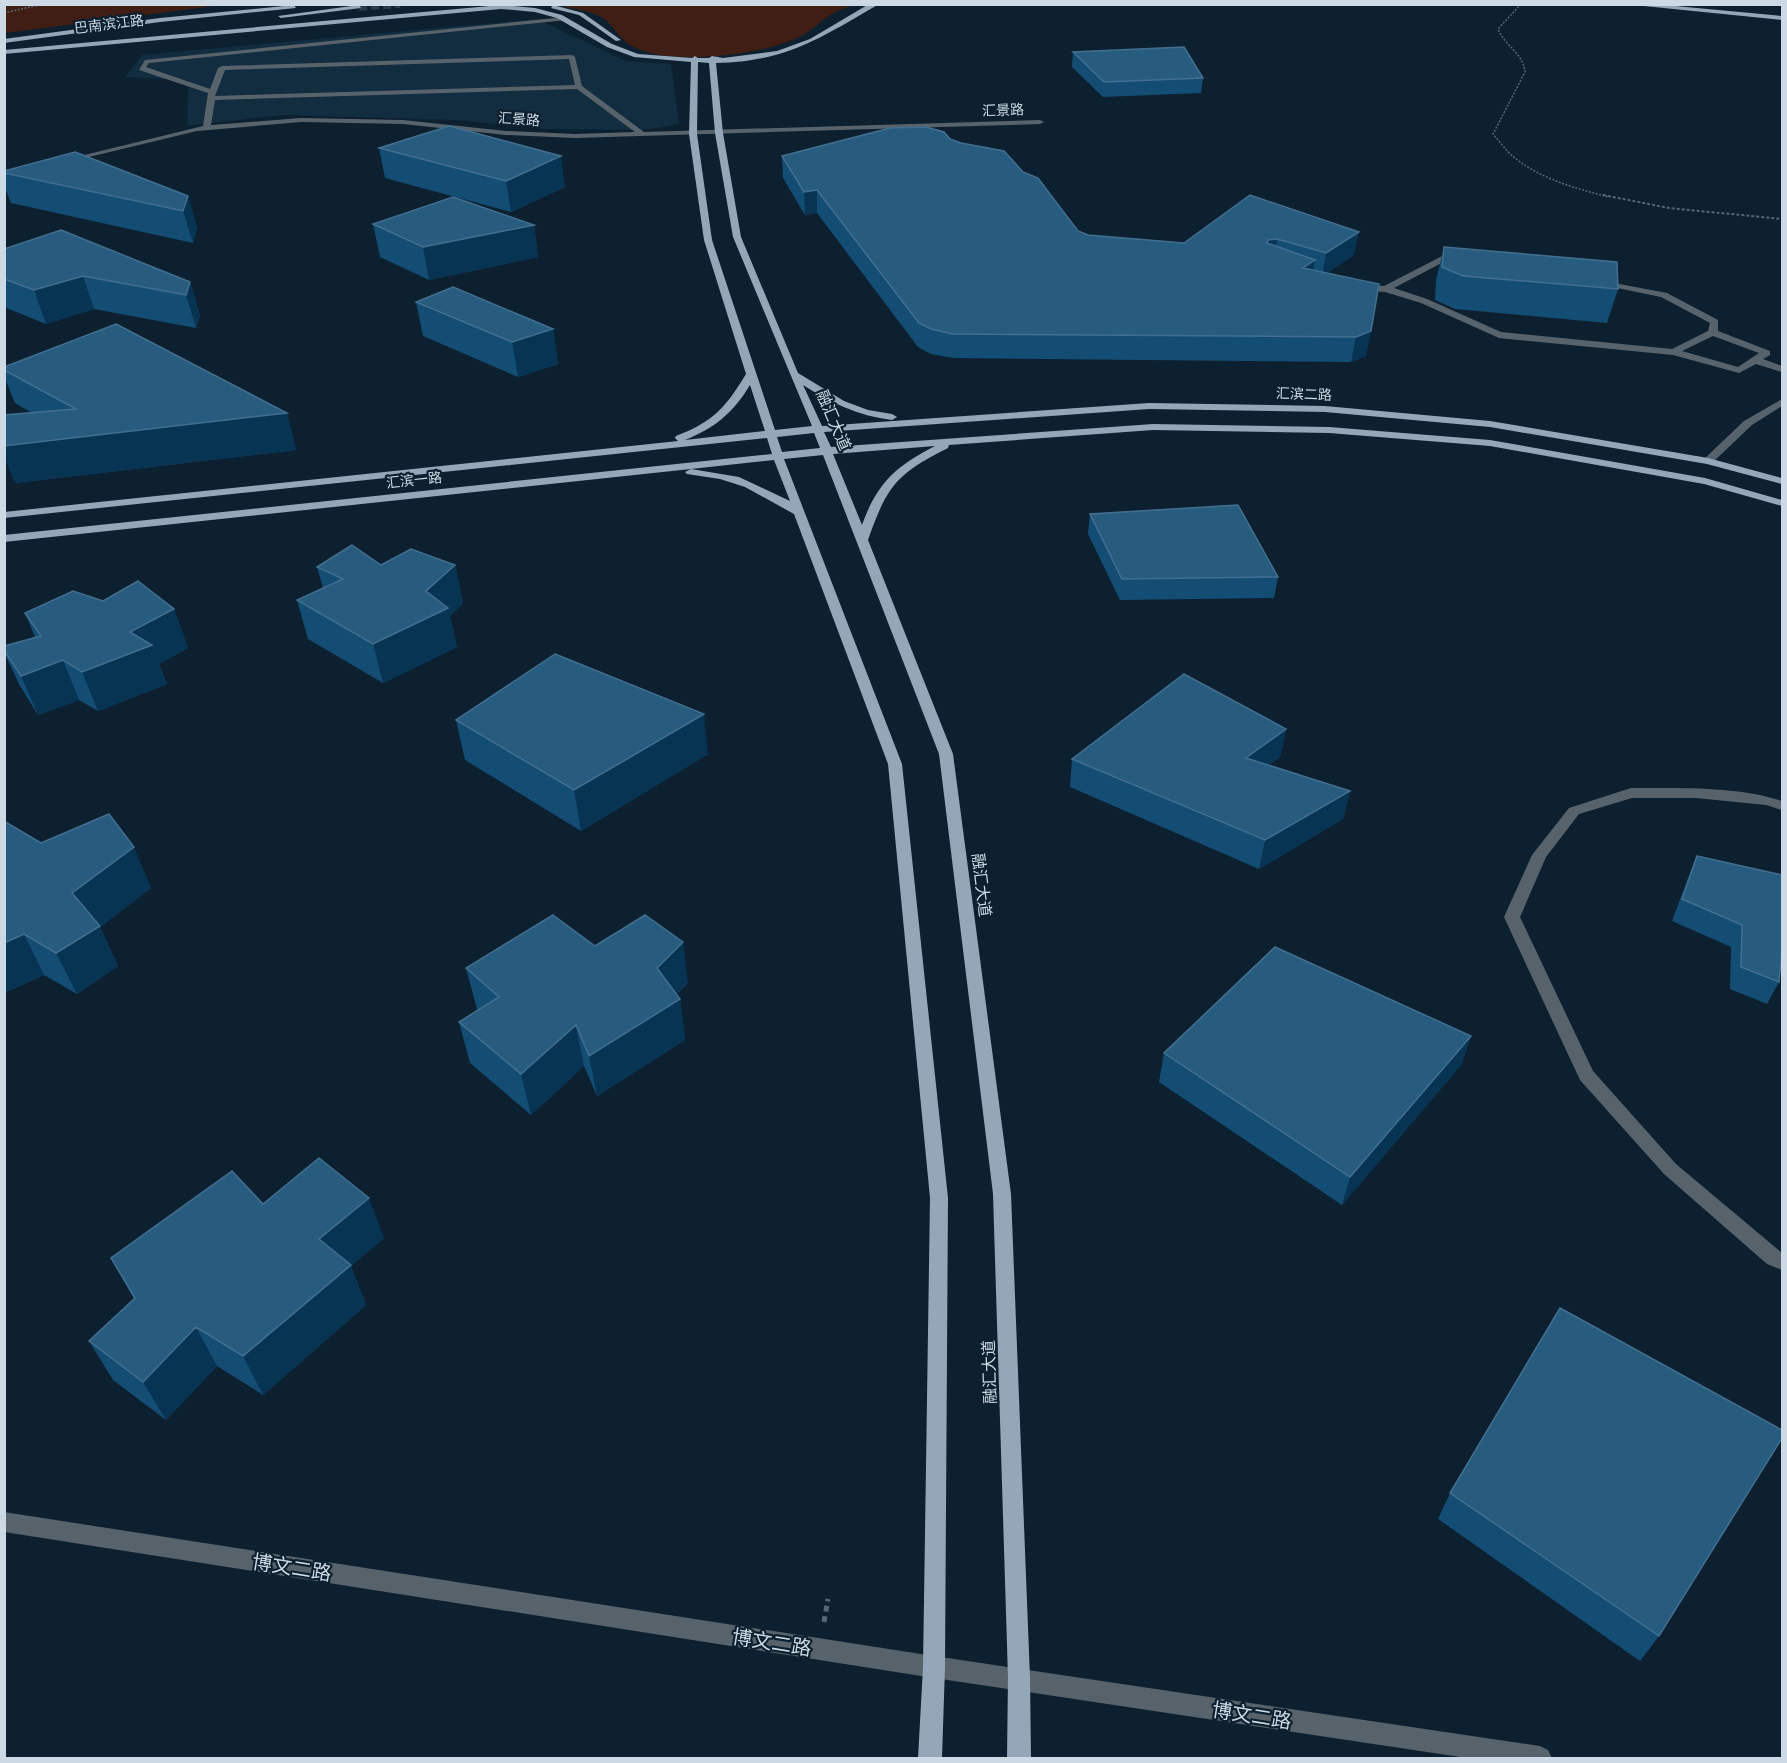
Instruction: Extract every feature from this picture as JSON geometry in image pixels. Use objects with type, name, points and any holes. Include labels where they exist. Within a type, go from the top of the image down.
[{"type":"main road","points":[[4,34],[280,4]]},
{"type":"main road","name":"巴南滨江路","points":[[4,41],[160,20],[320,4]]},
{"type":"main road","points":[[539,4],[581,14],[641,53],[695,59]]},
{"type":"main road","points":[[712,59],[744,56],[787,46],[806,39],[841,15],[863,4]]},
{"type":"main road","points":[[4,51],[462,9],[523,8],[543,11],[565,19],[614,48],[637,57],[712,59],[771,54],[795,48],[812,41],[849,16],[876,4]]},
{"type":"main road","points":[[1628,4],[1782,18]]},
{"type":"main road","points":[[1723,4],[1747,6]]},
{"type":"main road","points":[[223,23],[359,7]]},
{"type":"main road","name":"巴南滨江路","points":[[4,51],[188,27]]},
{"type":"main road","points":[[695,59],[693,134],[708,240],[770,434],[896,764],[939,1198],[930,1758]]},
{"type":"main road","name":"融汇大道","points":[[712,59],[719,133],[737,237],[818,429],[946,754],[1002,1194],[1019,1678],[1019,1758]]},
{"type":"main road","points":[[793,374],[845,406],[878,416],[933,420]]},
{"type":"main road","points":[[655,447],[698,432],[723,417],[751,375]]},
{"type":"main road","name":"汇滨二路","points":[[818,429],[1149,406],[1325,409],[1490,424],[1708,461],[1782,481]]},
{"type":"main road","points":[[826,451],[1153,427],[1329,430],[1490,443],[1704,481],[1782,502]]},
{"type":"main road","name":"汇滨一路","points":[[4,515],[818,429]]},
{"type":"main road","points":[[862,540],[873,508],[887,482],[908,463],[954,442]]},
{"type":"main road","name":"汇滨一路","points":[[4,539],[826,451]]},
{"type":"main road","points":[[656,469],[706,472],[739,480],[770,493],[800,513]]},
{"type":"street","points":[[565,19],[147,62],[142,68],[211,95],[579,87],[644,135]]},
{"type":"street","points":[[207,128],[211,95],[222,68],[572,57],[579,87]]},
{"type":"street","name":"汇景路","points":[[57,164],[77,156],[207,128],[301,120],[403,122],[506,133],[575,136],[1040,122]]},
{"type":"street","points":[[1386,289],[1450,255],[1472,260]]},
{"type":"street","points":[[1585,280],[1664,295],[1715,322],[1713,332]]},
{"type":"street","points":[[1352,287],[1386,289],[1424,301],[1499,335],[1673,352],[1739,370],[1767,353],[1713,332],[1673,352]]},
{"type":"street","points":[[1755,360],[1782,369]]},
{"type":"street","points":[[1708,461],[1748,423],[1782,402]]},
{"type":"street","points":[[1782,806],[1768,801],[1696,793],[1631,793],[1574,811],[1539,855],[1512,916],[1586,1075],[1670,1170],[1774,1258],[1782,1262]]},
{"type":"street","name":"博文二路","points":[[4,1522],[933,1667],[1019,1678],[1540,1758]]},
{"type":"path","points":[[4,13],[43,4]]},
{"type":"path","points":[[1521,4],[1498,29],[1500,35],[1522,56],[1526,65],[1525,72],[1493,134],[1501,147],[1528,166],[1562,183],[1601,196],[1665,207],[1782,219]]},
{"type":"shaded area","points":[[5,4],[222,4],[222,5],[5,33]]},
{"type":"shaded area","points":[[554,5],[854,5],[835,13],[806,33],[787,42],[745,53],[696,57],[652,53],[636,48],[625,41],[603,18],[593,13]]},
{"type":"shaded area","points":[[537,19],[626,61],[671,64],[679,124],[643,130],[545,129],[455,120],[282,115],[187,126],[188,80],[125,77],[142,55]]},
{"type":"building","points":[[1184,47],[1203,78],[1104,82],[1073,52]]},
{"type":"building","points":[[449,126],[561,156],[506,181],[379,148]]},
{"type":"building","points":[[926,127],[944,132],[950,139],[961,143],[1004,151],[1023,172],[1038,178],[1078,231],[1088,235],[1184,243],[1250,195],[1359,232],[1326,253],[1277,239],[1268,240],[1267,243],[1315,260],[1303,268],[1379,284],[1371,331],[1356,337],[953,334],[931,329],[919,323],[817,190],[804,192],[782,156],[890,128]]},
{"type":"building","points":[[75,152],[188,196],[183,211],[4,173],[4,171]]},
{"type":"building","points":[[453,197],[534,225],[423,247],[373,224]]},
{"type":"building","points":[[61,230],[190,282],[186,295],[83,276],[34,290],[4,279],[4,249]]},
{"type":"building","points":[[1444,247],[1617,262],[1618,289],[1463,276],[1442,267]]},
{"type":"building","points":[[453,287],[553,329],[512,342],[416,302]]},
{"type":"building","points":[[116,324],[287,413],[4,446],[4,415],[76,409],[4,370],[4,367]]},
{"type":"building","points":[[1238,505],[1278,577],[1122,579],[1090,514]]},
{"type":"building","points":[[352,545],[381,565],[411,549],[455,565],[426,591],[448,608],[373,644],[297,600],[343,579],[317,567]]},
{"type":"building","points":[[138,581],[174,609],[130,632],[152,645],[82,672],[63,660],[21,676],[4,650],[4,646],[41,636],[25,613],[73,591],[103,601]]},
{"type":"building","points":[[555,654],[704,714],[574,790],[456,720]]},
{"type":"building","points":[[1184,674],[1286,729],[1246,758],[1350,791],[1265,840],[1072,759]]},
{"type":"building","points":[[109,814],[134,847],[72,893],[100,926],[56,953],[24,934],[4,943],[4,821],[41,843]]},
{"type":"building","points":[[1697,856],[1782,875],[1782,948],[1779,982],[1741,967],[1742,925],[1682,899]]},
{"type":"building","points":[[553,915],[595,946],[645,915],[683,942],[657,968],[680,999],[589,1056],[576,1025],[521,1074],[459,1022],[499,997],[466,968]]},
{"type":"building","points":[[1275,947],[1471,1036],[1350,1177],[1164,1053]]},
{"type":"building","points":[[319,1158],[369,1198],[319,1239],[351,1265],[243,1356],[196,1327],[143,1382],[89,1341],[135,1298],[111,1258],[232,1171],[263,1204]]},
{"type":"building","points":[[1560,1308],[1782,1430],[1782,1438],[1659,1636],[1450,1493]]},
{"type":"tunnel","points":[[359,7],[400,4]]}]
